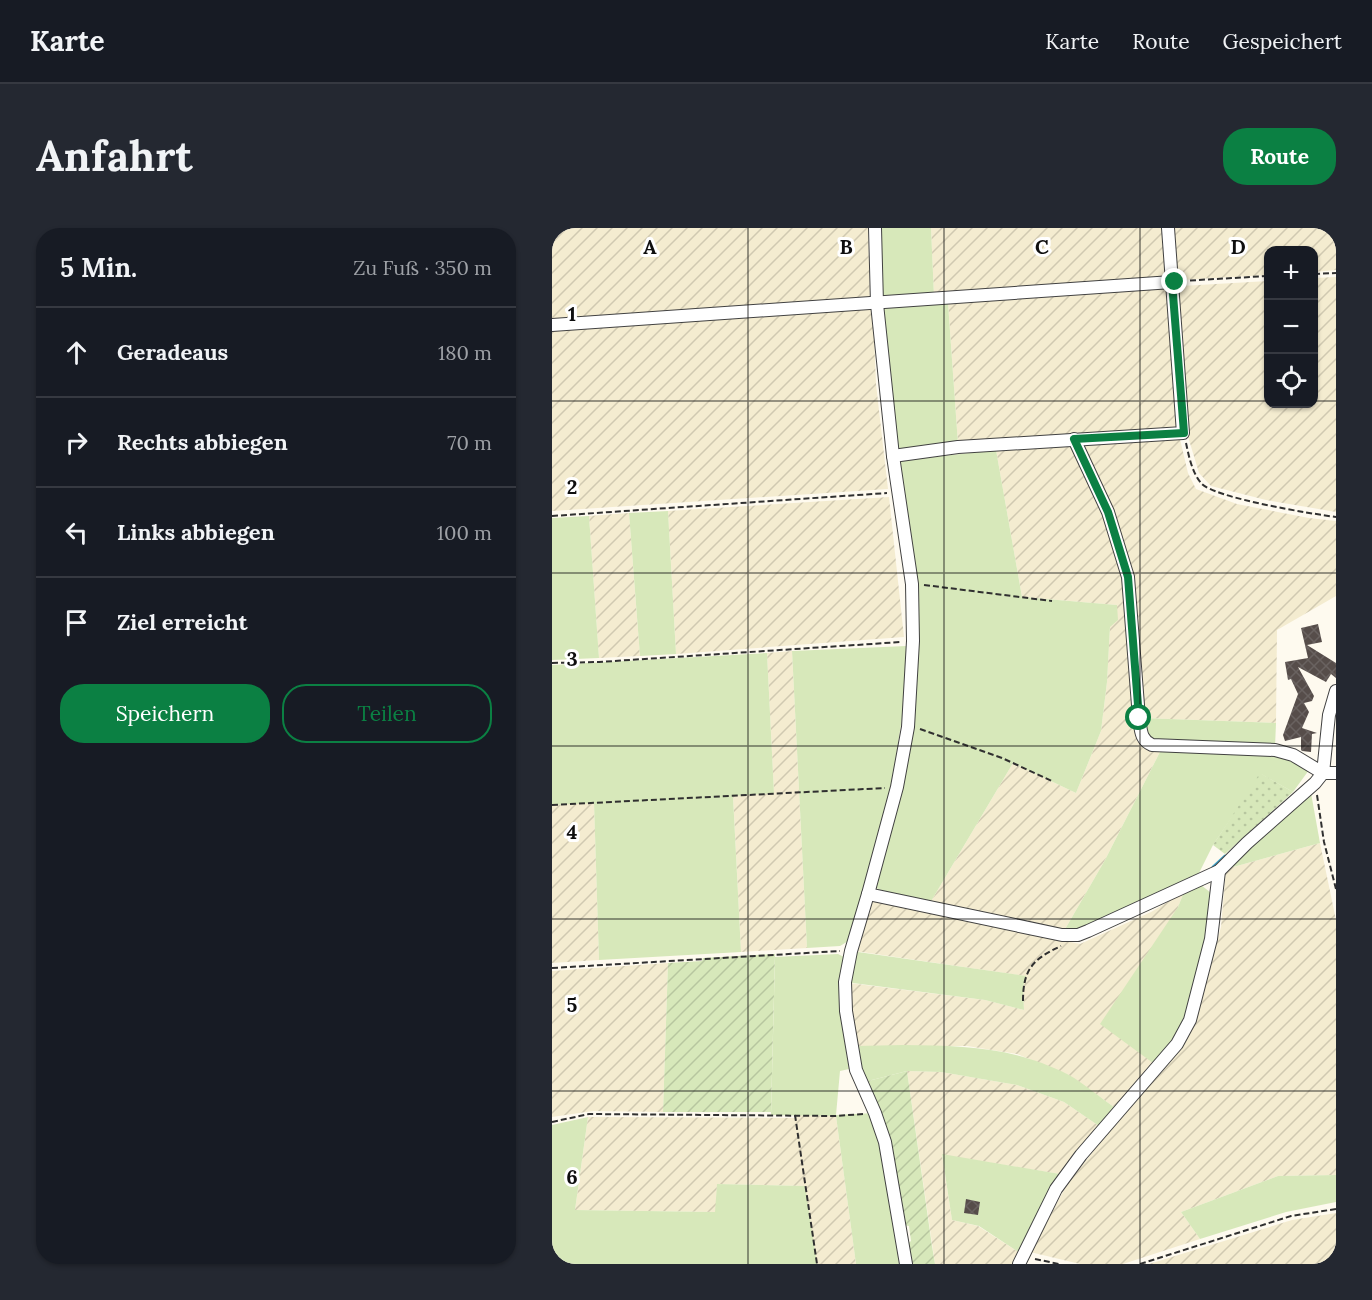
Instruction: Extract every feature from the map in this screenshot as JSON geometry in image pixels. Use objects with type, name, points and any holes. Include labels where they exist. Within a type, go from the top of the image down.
[{"type":"street","points":[[875,228],[877,303],[893,456],[912,584],[913,641],[908,727],[897,787],[851,951],[845,982],[846,1011],[856,1070],[885,1142],[906,1264]]},
{"type":"street","points":[[893,456],[958,447],[1184,433],[1168,228]]},
{"type":"street","points":[[552,325],[1172,282]]},
{"type":"street","points":[[1074,439],[1108,512],[1128,577],[1139,718],[1142,736],[1146,742],[1152,745],[1275,750],[1293,755],[1319,778]]},
{"type":"street","points":[[1319,778],[1329,715],[1336,691]]},
{"type":"street","points":[[868,894],[1062,935],[1078,935],[1219,871],[1319,778],[1336,773]]},
{"type":"street","points":[[1022,1260],[1056,1189],[1081,1155],[1177,1044],[1190,1020],[1211,939],[1219,871]]},
{"type":"path","points":[[1318,274],[1336,273]]},
{"type":"path","points":[[1172,282],[1264,276]]},
{"type":"path","points":[[1184,433],[1192,466],[1201,483],[1210,490],[1336,517]]},
{"type":"path","points":[[552,516],[898,492]]},
{"type":"path","points":[[917,585],[1052,601]]},
{"type":"path","points":[[552,663],[913,641]]},
{"type":"path","points":[[913,728],[1002,758],[1052,781]]},
{"type":"path","points":[[1319,778],[1324,842],[1336,889]]},
{"type":"path","points":[[552,805],[897,787]]},
{"type":"path","points":[[1023,1001],[1026,976],[1036,960],[1072,941],[1078,935]]},
{"type":"path","points":[[552,968],[851,951]]},
{"type":"path","points":[[552,1122],[589,1114],[836,1116],[875,1113]]},
{"type":"path","points":[[795,1115],[817,1264]]},
{"type":"path","points":[[1140,1264],[1291,1216],[1336,1209]]},
{"type":"path","points":[[1022,1260],[1059,1264]]},
{"type":"shaded area","points":[[552,228],[868,228],[870,300],[552,321]]},
{"type":"shaded area","points":[[931,228],[1164,228],[1167,280],[934,296]]},
{"type":"shaded area","points":[[1170,228],[1336,228],[1336,270],[1318,272],[1318,246],[1264,246],[1264,275],[1180,280],[1175,277]]},
{"type":"shaded area","points":[[1336,277],[1336,512],[1266,500],[1211,486],[1199,473],[1186,430],[1177,290],[1181,286],[1264,281],[1264,408],[1318,408],[1318,278]]},
{"type":"shaded area","points":[[1165,288],[1171,292],[1180,425],[1175,431],[958,444],[948,303]]},
{"type":"shaded area","points":[[870,308],[873,310],[876,384],[888,489],[552,511],[552,328]]},
{"type":"shaded area","points":[[1180,439],[1188,473],[1196,489],[1237,504],[1336,521],[1336,596],[1277,630],[1276,723],[1142,718],[1128,560],[1081,446]]},
{"type":"shaded area","points":[[1068,446],[1072,448],[1103,514],[1120,560],[1138,735],[1162,748],[1105,860],[1064,931],[930,903],[1013,763],[1076,793],[1101,731],[1110,627],[1117,605],[1022,597],[996,450]]},
{"type":"shaded area","points":[[889,497],[904,637],[676,654],[668,511]]},
{"type":"shaded area","points":[[629,513],[640,656],[599,658],[589,516]]},
{"type":"shaded area","points":[[792,651],[807,948],[741,952],[733,795],[774,793],[767,653]]},
{"type":"shaded area","points":[[594,802],[599,960],[552,963],[552,805]]},
{"type":"shaded area","points":[[1320,843],[1336,920],[1336,1175],[1278,1176],[1181,1212],[1200,1239],[1123,1264],[1080,1264],[1030,1252],[1068,1183],[1116,1123],[1199,1005],[1221,927],[1226,869]]},
{"type":"shaded area","points":[[1184,892],[1178,907],[1153,1063],[1114,1107],[1070,1076],[1017,1054],[967,1046],[856,1046],[849,983],[985,1000],[1024,1010],[1025,976],[855,951],[869,903],[875,900],[1080,944],[1151,912]]},
{"type":"shaded area","points":[[668,963],[663,1112],[593,1111],[552,1117],[552,971]]},
{"type":"shaded area","points":[[907,1071],[941,1072],[1017,1085],[1064,1102],[1099,1126],[1074,1153],[1060,1174],[942,1155],[952,1220],[978,1226],[1020,1253],[1014,1264],[935,1264]]},
{"type":"shaded area","points":[[795,1115],[836,1116],[856,1264],[817,1264],[804,1186],[717,1184],[716,1212],[575,1210],[588,1117],[795,1118]]},
{"type":"shaded area","points":[[1336,1213],[1336,1264],[1149,1264],[1292,1220]]},
{"type":"green space","points":[[880,228],[931,228],[934,296],[882,298]]},
{"type":"green space","points":[[948,303],[958,444],[898,450],[883,308]]},
{"type":"green space","points":[[996,450],[1022,597],[1117,605],[1118,620],[1110,627],[1101,731],[1076,793],[1013,763],[930,903],[886,893],[875,887],[896,806],[918,625],[898,461]]},
{"type":"green space","points":[[668,511],[676,654],[640,656],[629,513]]},
{"type":"green space","points":[[589,516],[599,658],[552,660],[552,518]]},
{"type":"green space","points":[[906,646],[905,700],[890,793],[850,940],[840,946],[807,948],[792,651]]},
{"type":"green space","points":[[767,653],[774,793],[733,796],[741,952],[599,960],[594,803],[552,805],[552,665]]},
{"type":"green space","points":[[1142,718],[1276,723],[1275,747],[1153,739],[1145,736]]},
{"type":"green space","points":[[1162,748],[1274,753],[1293,759],[1309,770],[1293,792],[1261,774],[1213,845],[1199,873],[1080,930],[1064,931],[1105,860]]},
{"type":"green space","points":[[1260,773],[1293,792],[1225,854],[1213,845]]},
{"type":"green space","points":[[1311,793],[1320,843],[1226,869]]},
{"type":"green space","points":[[1201,885],[1211,893],[1203,948],[1194,988],[1182,1024],[1172,1041],[1153,1063],[1100,1024],[1178,907],[1184,892]]},
{"type":"green space","points":[[851,951],[1026,976],[1023,987],[1024,1010],[985,1000],[845,982]]},
{"type":"green space","points":[[775,954],[771,1112],[663,1112],[668,963],[702,961],[703,958]]},
{"type":"green space","points":[[838,954],[844,957],[842,1013],[849,1069],[840,1071],[836,1115],[875,1113],[904,1252],[898,1253],[899,1264],[856,1264],[836,1116],[771,1115],[775,957]]},
{"type":"green space","points":[[856,1046],[967,1047],[1027,1058],[1069,1075],[1114,1107],[1099,1126],[1064,1102],[1017,1085],[941,1072],[907,1071],[868,1081],[863,1073]]},
{"type":"green space","points":[[907,1071],[935,1264],[909,1264],[906,1245],[911,1241],[909,1226],[903,1225],[893,1159],[883,1116],[868,1081]]},
{"type":"green space","points":[[588,1117],[575,1210],[715,1212],[717,1184],[805,1186],[817,1264],[552,1264],[552,1125]]},
{"type":"green space","points":[[942,1154],[1060,1174],[1020,1253],[979,1226],[952,1220]]},
{"type":"green space","points":[[1336,1175],[1336,1202],[1286,1212],[1200,1239],[1181,1212],[1278,1176]]},
{"type":"building","points":[[1318,624],[1322,642],[1307,645],[1336,663],[1336,678],[1331,674],[1326,682],[1298,667],[1314,696],[1312,701],[1304,703],[1309,712],[1302,728],[1317,733],[1312,734],[1311,752],[1301,750],[1301,737],[1285,741],[1283,735],[1298,694],[1291,679],[1288,680],[1285,662],[1308,658],[1301,628]]},
{"type":"building","points":[[966,1199],[980,1202],[978,1215],[964,1213]]},
{"type":"waterway","points":[[1213,867],[1225,856]]},
{"type":"route","points":[[1139,718],[1128,577],[1108,512],[1074,439],[1184,433],[1172,282],[1175,282]]}]
